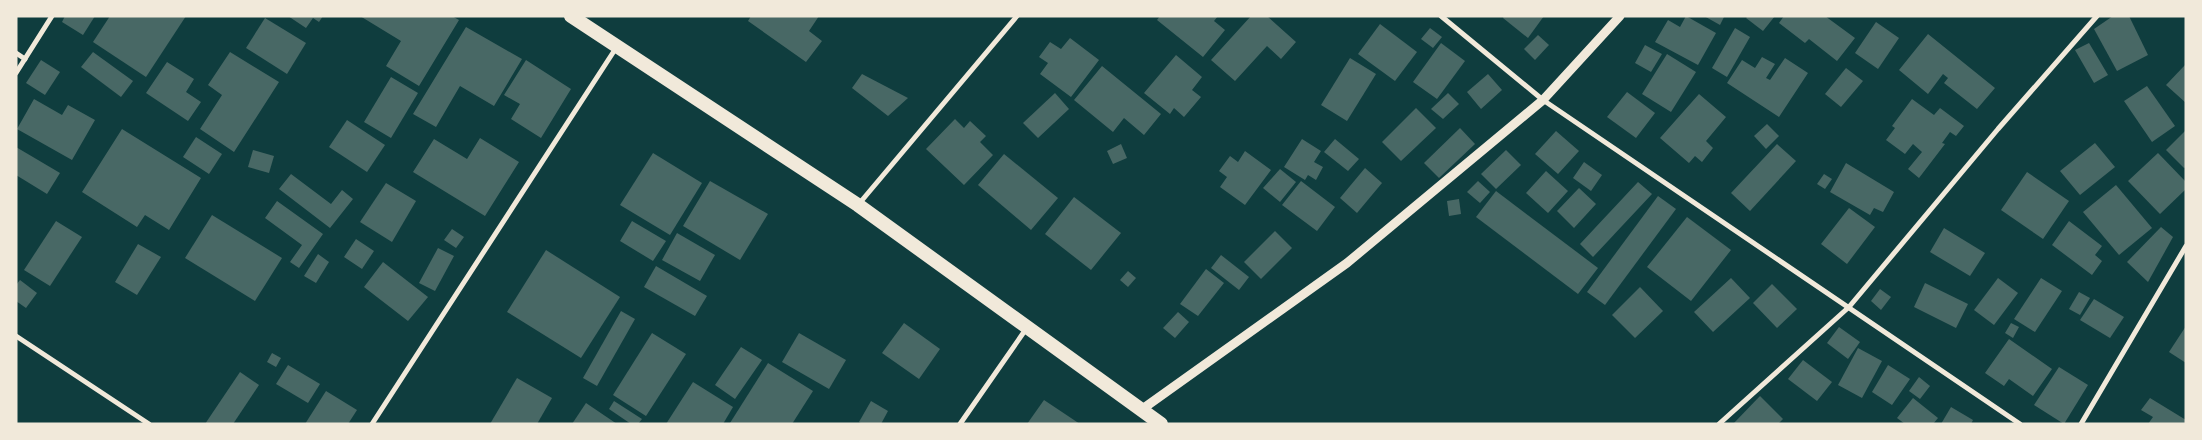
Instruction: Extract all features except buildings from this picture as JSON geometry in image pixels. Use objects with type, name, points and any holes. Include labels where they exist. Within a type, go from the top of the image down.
[{"type":"highway","points":[[571,16],[858,205],[1161,424]]},
{"type":"street","points":[[16,73],[52,16]]},
{"type":"street","points":[[858,205],[1017,16]]},
{"type":"street","points":[[1441,16],[1544,100],[2020,424]]},
{"type":"street","points":[[1141,410],[1348,263],[1544,100],[1620,16]]},
{"type":"street","points":[[1719,424],[1849,307],[1998,129],[2096,16]]},
{"type":"street","points":[[372,424],[618,46]]},
{"type":"street","points":[[16,53],[25,59]]},
{"type":"street","points":[[2081,424],[2186,246]]},
{"type":"street","points":[[960,424],[1027,327]]},
{"type":"street","points":[[16,336],[149,424]]}]
